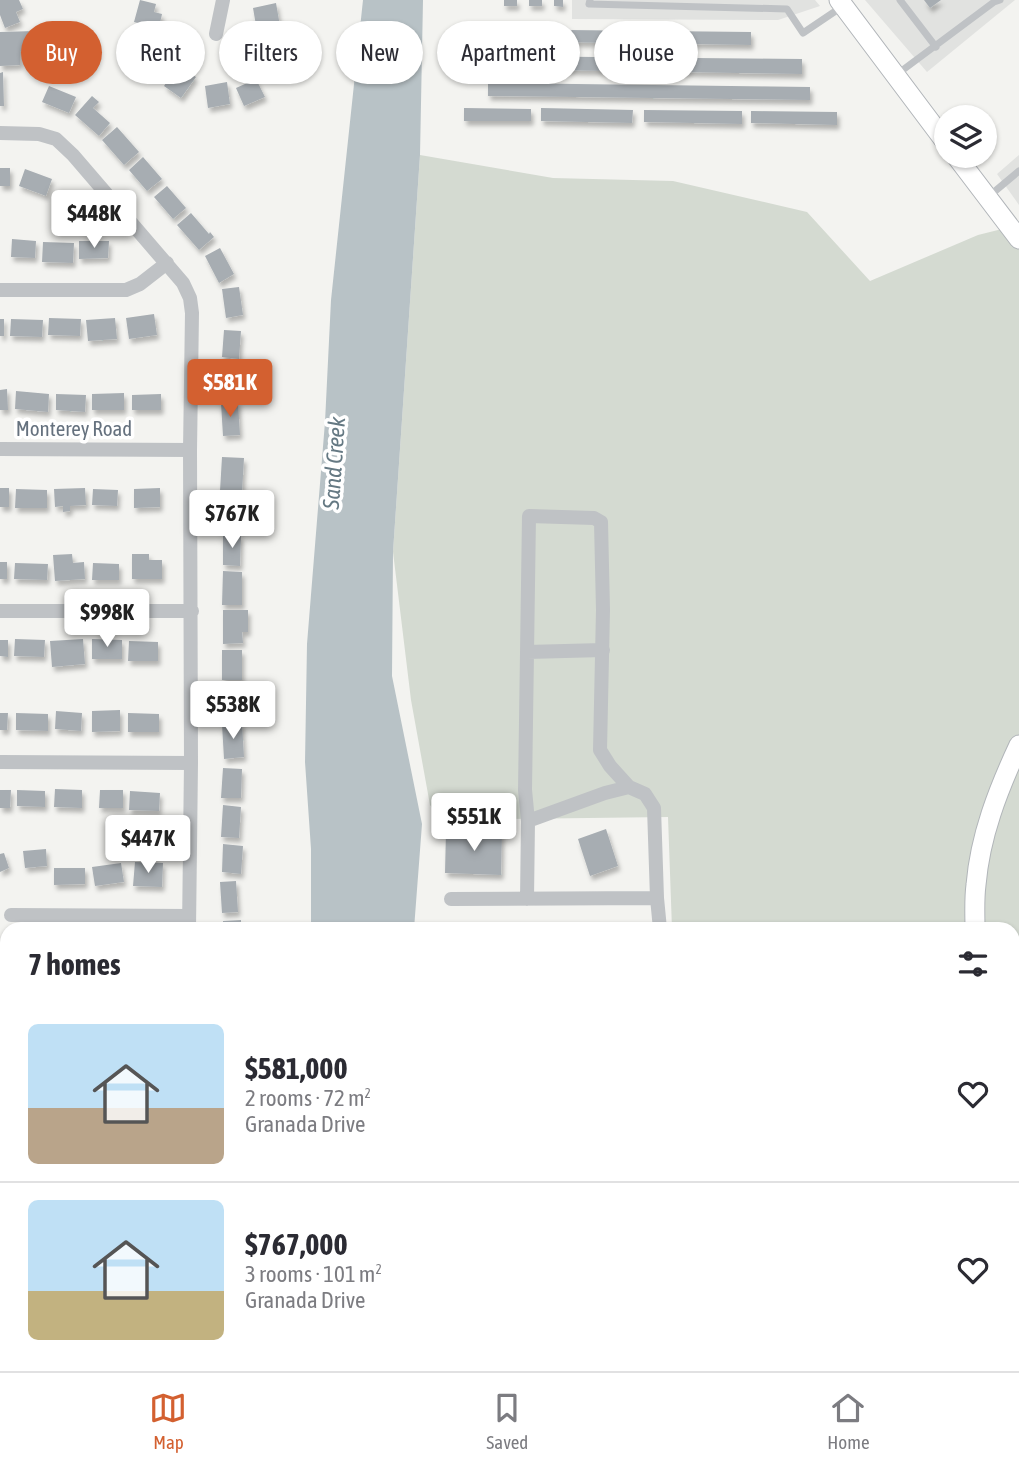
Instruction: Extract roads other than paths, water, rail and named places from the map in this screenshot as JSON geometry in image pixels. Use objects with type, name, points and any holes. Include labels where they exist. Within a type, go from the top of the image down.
[{"type":"main road","points":[[841,3],[934,127]]},
{"type":"main road","points":[[965,168],[1019,239]]},
{"type":"main road","points":[[975,922],[976,886],[986,826],[1019,745]]},
{"type":"street","points":[[216,34],[223,0]]},
{"type":"street","points":[[0,133],[39,134],[56,139],[74,155],[167,263],[183,283],[190,298],[192,611],[189,922]]},
{"type":"street","points":[[0,290],[126,290],[140,284],[167,263]]},
{"type":"street","name":"Monterey Road","points":[[0,449],[190,450]]},
{"type":"street","points":[[527,898],[528,821],[525,790],[528,516],[594,518],[601,522],[603,650],[600,750],[629,787],[645,794],[654,808],[659,922]]},
{"type":"street","points":[[0,611],[192,611]]},
{"type":"street","points":[[527,652],[603,650]]},
{"type":"street","points":[[0,762],[191,763]]},
{"type":"street","points":[[528,821],[629,787]]},
{"type":"street","points":[[450,899],[657,898]]},
{"type":"street","points":[[11,915],[167,922]]},
{"type":"lane","points":[[590,0],[590,4],[787,9],[803,33],[841,3]]},
{"type":"lane","points":[[900,0],[936,47]]},
{"type":"lane","points":[[895,75],[995,1]]},
{"type":"lane","points":[[987,197],[1019,171]]},
{"type":"water","points":[[363,0],[423,0],[423,21],[361,21]]},
{"type":"water","name":"Sand Creek","points":[[354,84],[421,84],[420,155],[393,552],[392,676],[422,824],[415,922],[311,922],[311,849],[305,762],[307,644],[325,422],[331,300]]}]
